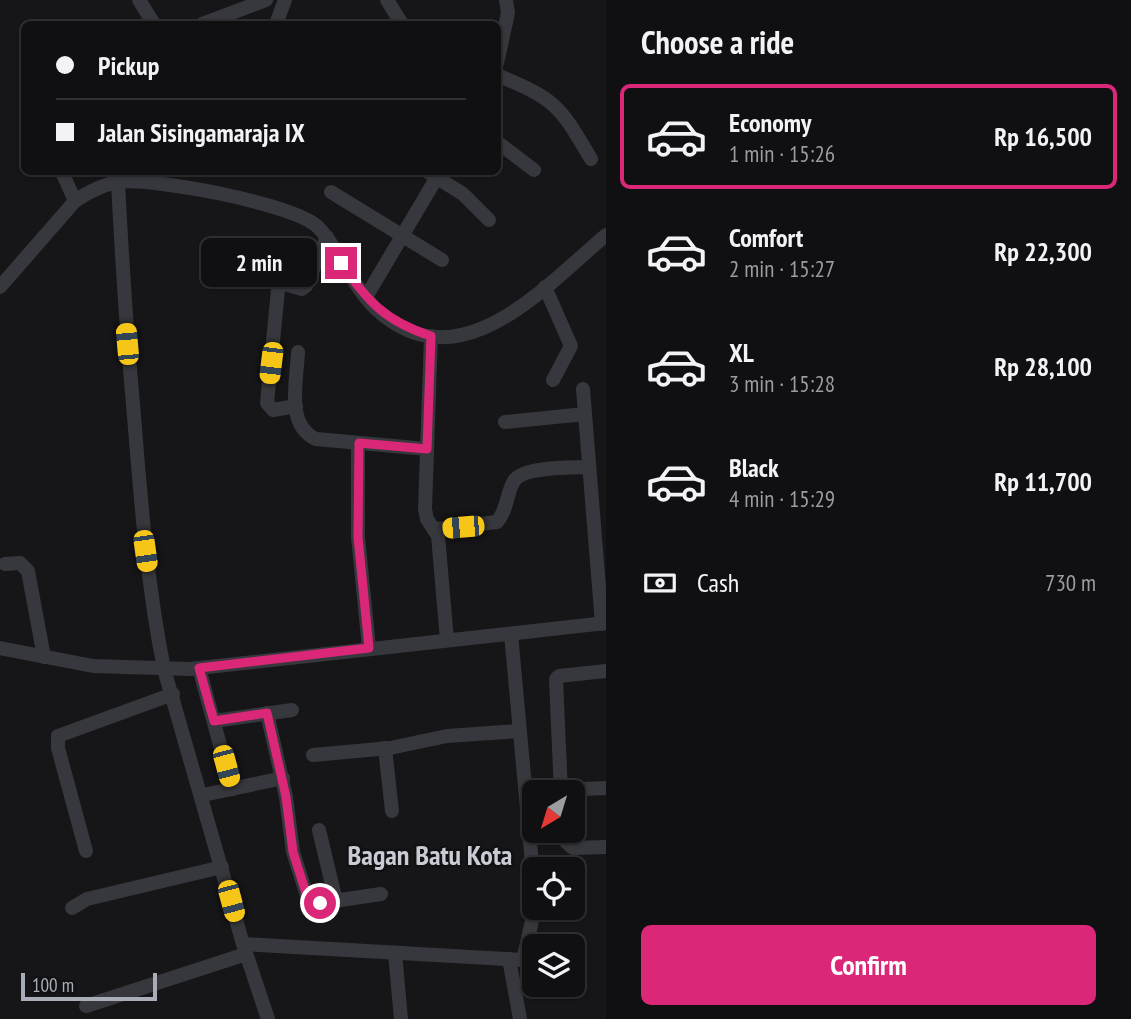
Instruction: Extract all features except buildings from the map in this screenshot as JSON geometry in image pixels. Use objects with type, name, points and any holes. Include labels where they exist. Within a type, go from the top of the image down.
[{"type":"street","points":[[139,0],[153,21]]},
{"type":"street","points":[[210,21],[266,0]]},
{"type":"street","points":[[277,21],[285,0]]},
{"type":"street","points":[[387,0],[400,21]]},
{"type":"street","points":[[501,45],[508,13],[506,0]]},
{"type":"street","points":[[501,77],[540,92],[564,113],[592,159]]},
{"type":"street","points":[[501,145],[534,170]]},
{"type":"street","points":[[63,175],[75,201]]},
{"type":"street","points":[[366,297],[434,175]]},
{"type":"street","points":[[438,175],[463,194],[489,220]]},
{"type":"street","points":[[0,287],[75,201],[87,192],[139,176],[293,213],[316,225],[327,237],[366,297],[390,319],[431,336],[451,338],[469,335],[512,313],[606,235]]},
{"type":"street","points":[[118,182],[123,293],[140,518],[164,669],[203,795],[245,949],[268,1019]]},
{"type":"street","points":[[331,192],[442,260]]},
{"type":"street","points":[[296,406],[274,410],[267,403],[278,289],[282,284],[302,289],[306,286],[327,237]]},
{"type":"street","points":[[545,287],[571,346],[553,380]]},
{"type":"street","points":[[431,336],[425,516],[436,529],[447,640]]},
{"type":"street","points":[[298,352],[296,406],[299,425],[305,434],[316,439],[427,449]]},
{"type":"street","points":[[0,648],[93,666],[199,668],[604,624],[583,389]]},
{"type":"street","points":[[505,422],[585,414]]},
{"type":"street","points":[[359,443],[358,523],[369,648]]},
{"type":"street","points":[[436,529],[497,522],[505,510],[514,481],[526,471],[589,467]]},
{"type":"street","points":[[5,564],[20,563],[28,571],[44,657]]},
{"type":"street","points":[[512,634],[531,857]]},
{"type":"street","points":[[199,668],[232,789]]},
{"type":"street","points":[[561,780],[556,679],[559,676],[606,671]]},
{"type":"street","points":[[86,851],[58,748],[58,736],[173,694]]},
{"type":"street","points":[[214,721],[292,710]]},
{"type":"street","points":[[267,713],[283,778],[293,852],[307,896],[320,903],[381,894]]},
{"type":"street","points":[[313,755],[385,748],[447,736],[519,730]]},
{"type":"street","points":[[385,748],[392,811]]},
{"type":"street","points":[[203,795],[283,778]]},
{"type":"street","points":[[585,789],[606,788]]},
{"type":"street","points":[[319,830],[336,901]]},
{"type":"street","points":[[568,844],[573,848],[606,847]]},
{"type":"street","points":[[72,908],[87,899],[222,867]]},
{"type":"street","points":[[86,1006],[245,949],[526,959],[533,920]]},
{"type":"street","points":[[395,953],[401,1019]]},
{"type":"street","points":[[509,960],[520,1019]]},
{"type":"district","name":"Bagan Batu Kota","points":[[430,854]]},
{"type":"route","points":[[320,903],[307,896],[293,852],[283,778],[267,713],[214,721],[199,668],[369,648],[358,537],[356,495],[359,443],[427,449],[431,336],[408,329],[376,309],[341,263]]}]
